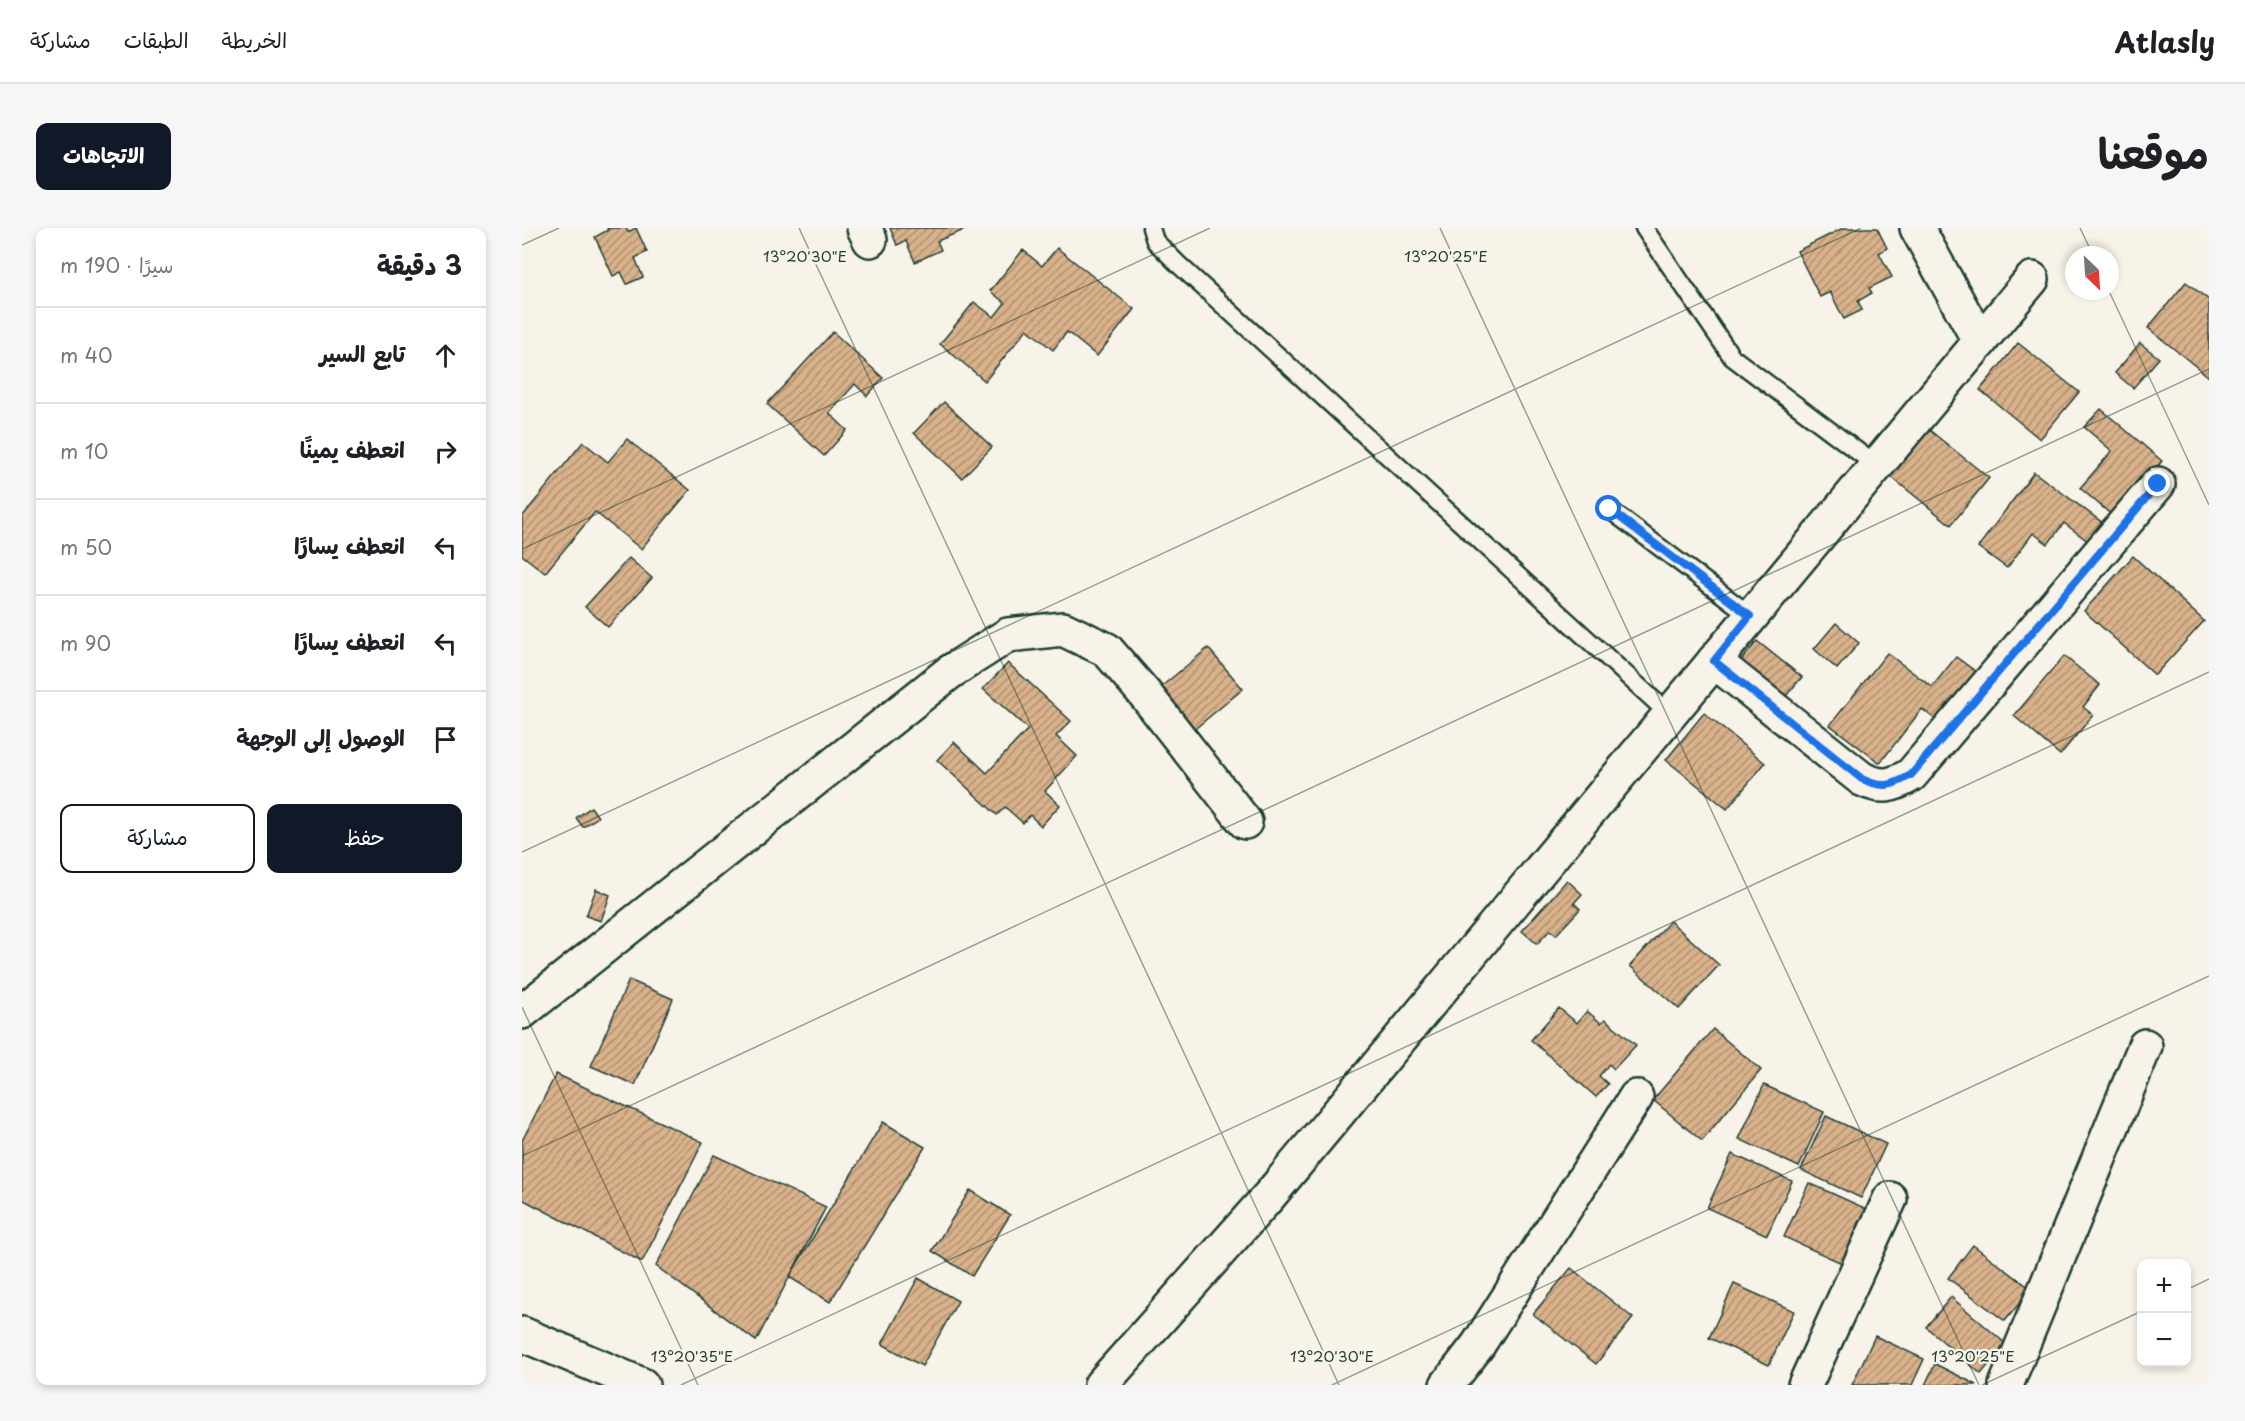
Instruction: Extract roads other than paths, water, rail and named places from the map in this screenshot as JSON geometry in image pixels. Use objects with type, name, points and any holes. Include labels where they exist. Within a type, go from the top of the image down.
[{"type":"street","points":[[1917,228],[1980,342]]},
{"type":"street","points":[[1101,1385],[1270,1195],[2032,279]]},
{"type":"street","points":[[1714,661],[1862,779],[1875,785],[1894,785],[1911,775],[2158,484]]},
{"type":"street","points":[[522,1012],[950,672],[1008,635],[1063,629],[1107,650],[1145,694],[1245,822]]},
{"type":"street","points":[[2006,1385],[2145,1046]]},
{"type":"street","points":[[1447,1385],[1478,1345],[1636,1097]]},
{"type":"street","points":[[1805,1385],[1890,1198]]},
{"type":"street","points":[[522,1334],[642,1385]]},
{"type":"lane","points":[[1151,228],[1155,241],[1178,264],[1669,714]]},
{"type":"lane","points":[[1644,228],[1732,357],[1876,466]]},
{"type":"lane","points":[[1609,509],[1750,616]]}]
